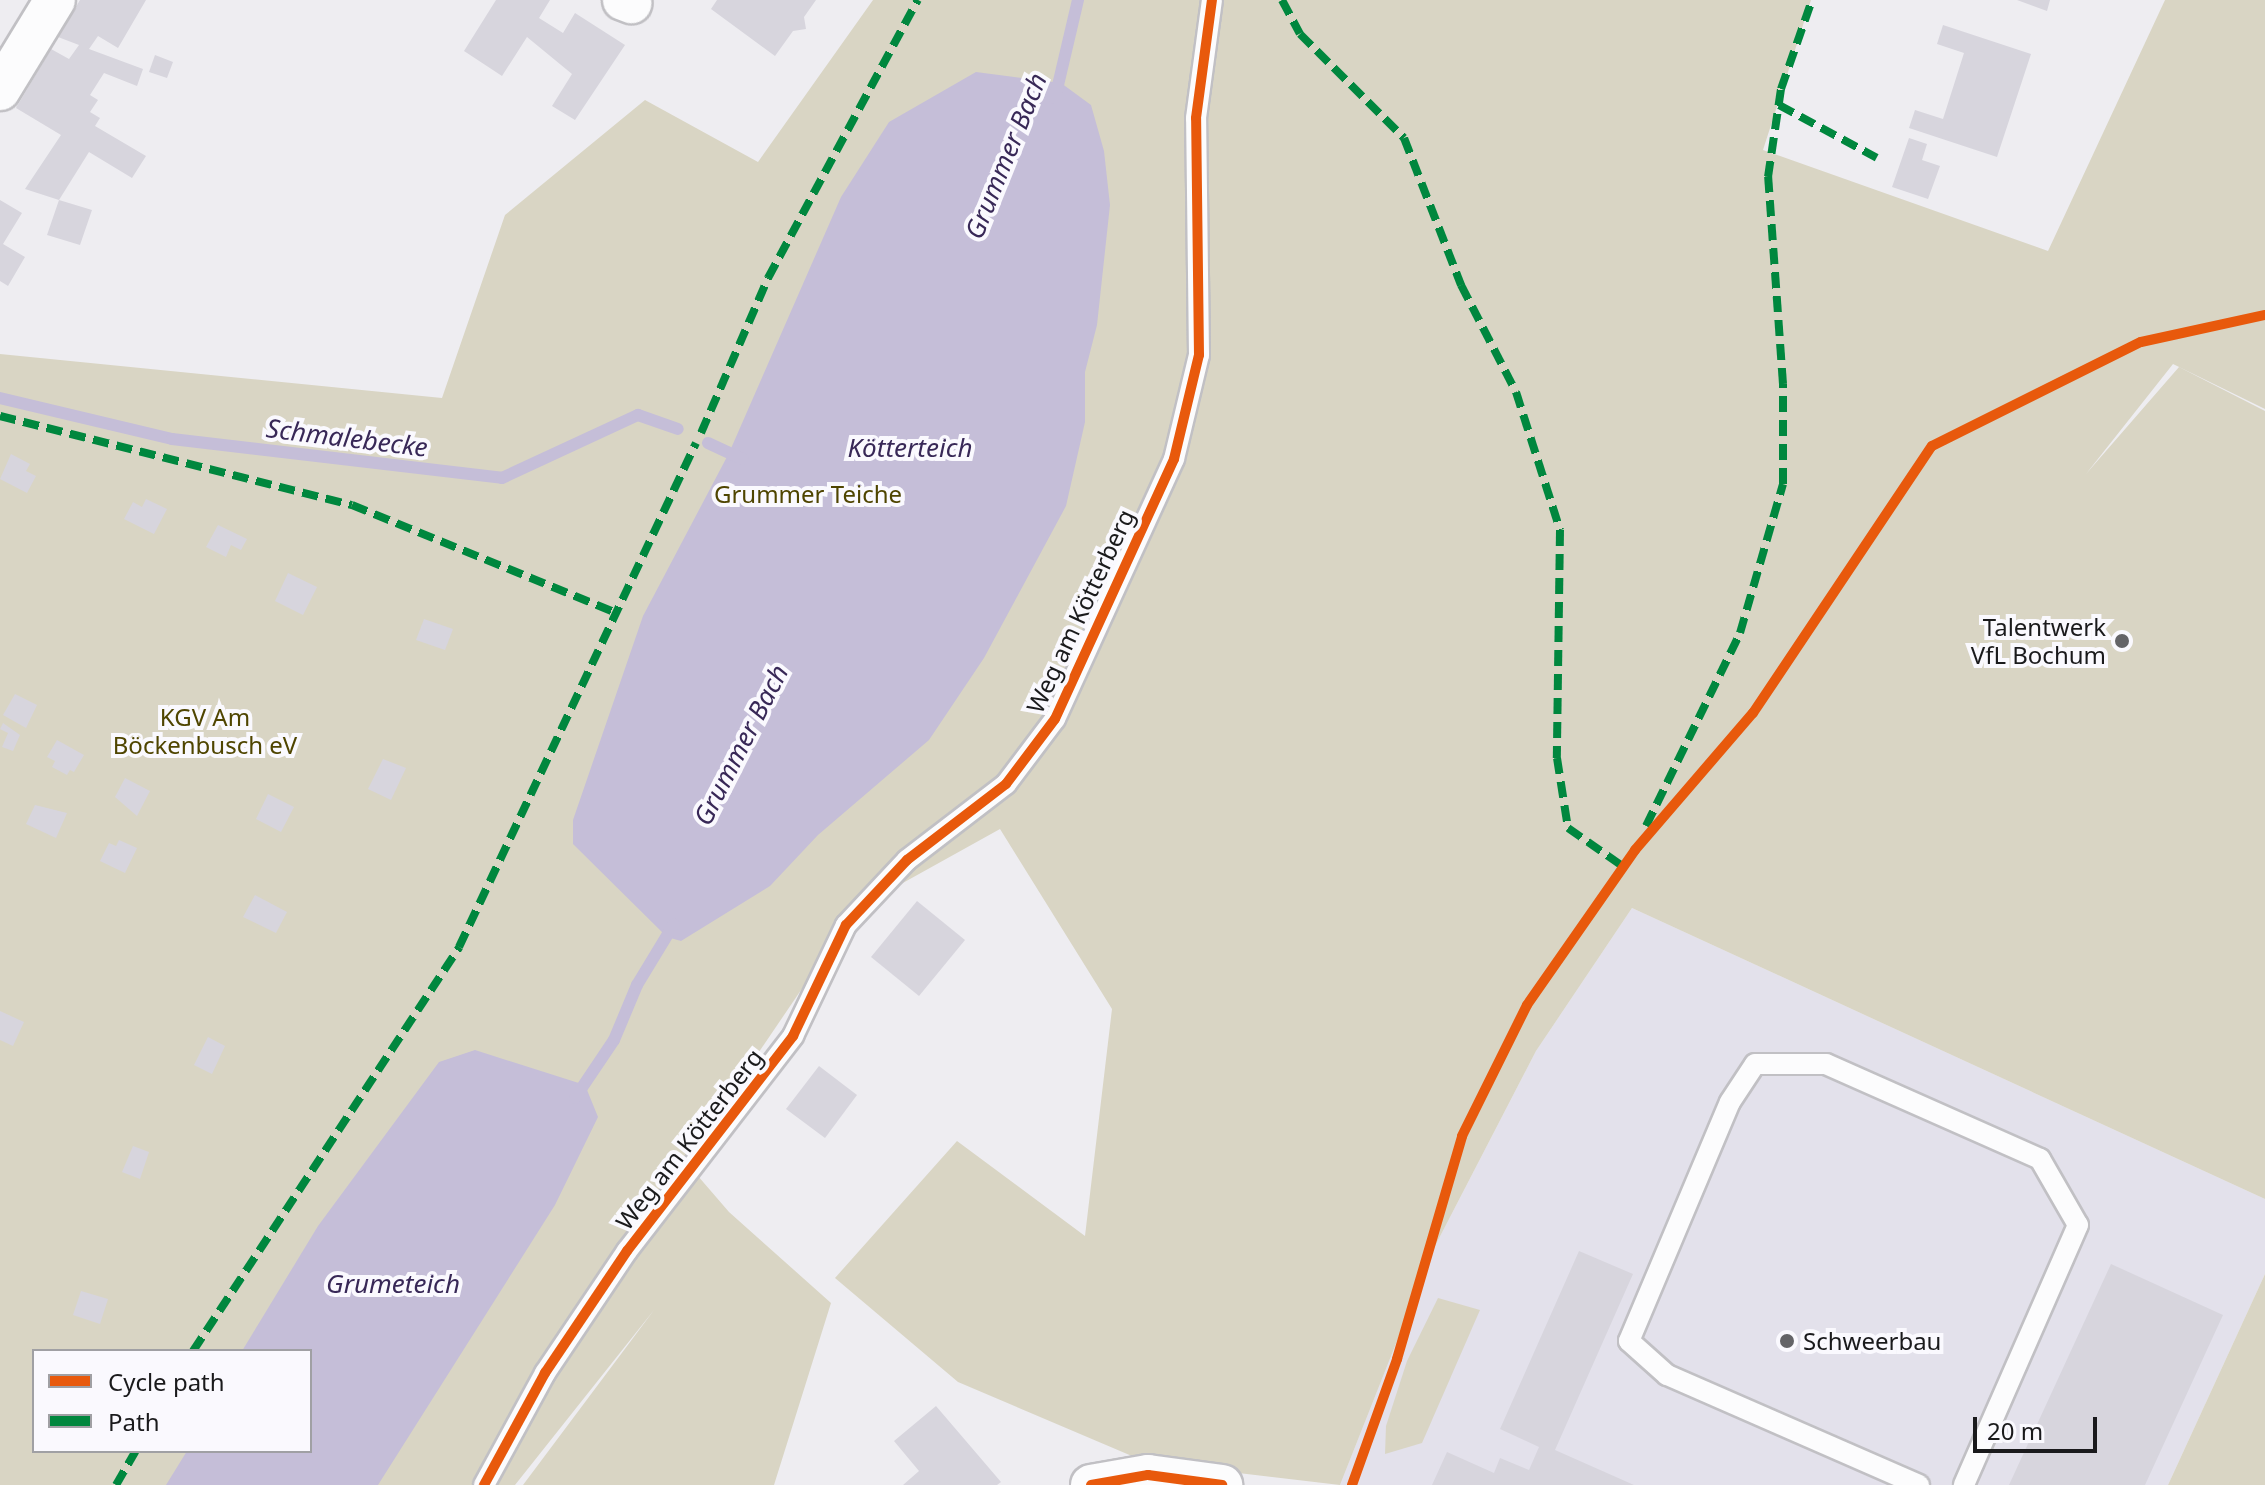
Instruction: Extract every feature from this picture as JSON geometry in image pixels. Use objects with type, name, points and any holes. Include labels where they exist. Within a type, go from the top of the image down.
[{"type":"street","points":[[0,90],[55,0]]},
{"type":"street","points":[[1091,1485],[1148,1475],[1222,1485]]},
{"type":"lane","name":"Weg am Kötterberg","points":[[484,1485],[545,1373],[627,1251],[793,1036],[846,925],[907,860],[1006,784],[1055,719],[1174,459],[1199,355],[1196,118],[1212,0]]},
{"type":"lane","points":[[1919,1485],[1667,1375],[1629,1341],[1730,1102],[1755,1064],[1826,1064],[2040,1159],[2078,1225],[1964,1485]]},
{"type":"shaded area","points":[[1632,908],[2265,1199],[2265,1274],[2168,1485],[1340,1485],[1433,1250],[1536,1051]]},
{"type":"green space","points":[[873,0],[1811,0],[1763,150],[2048,251],[2165,0],[2265,0],[2265,409],[2173,364],[2086,474],[2179,367],[2265,411],[2265,1199],[1632,908],[1536,1051],[1433,1250],[1340,1485],[1146,1462],[958,1382],[835,1278],[957,1141],[1085,1236],[1112,1009],[1000,829],[856,909],[685,1161],[729,1212],[831,1303],[774,1485],[523,1485],[654,1310],[515,1485],[0,1485],[0,354],[442,398],[505,215],[645,100],[758,162]]},
{"type":"green space","points":[[2265,1274],[2265,1485],[2168,1485]]},
{"type":"green space","points":[[1438,1298],[1480,1310],[1422,1443],[1385,1454],[1386,1426],[1407,1361]]},
{"type":"water","name":"Kötterteich","points":[[976,72],[1061,83],[1091,105],[1104,151],[1110,205],[1097,325],[1085,372],[1085,422],[1066,506],[984,658],[929,740],[818,835],[770,886],[681,941],[667,937],[573,844],[573,820],[643,616],[729,453],[841,197],[889,122]]},
{"type":"water","name":"Grumeteich","points":[[475,1050],[585,1085],[598,1117],[555,1205],[378,1485],[166,1485],[186,1453],[312,1453],[312,1349],[243,1349],[318,1226],[439,1062]]},
{"type":"building","points":[[80,0],[146,0],[118,48],[98,36],[89,49],[143,69],[137,86],[104,73],[90,95],[98,100],[90,112],[100,118],[95,126],[146,156],[132,178],[89,152],[59,200],[25,189],[61,135],[16,108],[51,49],[69,59],[79,45],[58,37]]},
{"type":"building","points":[[496,0],[550,0],[539,18],[563,33],[575,13],[625,45],[575,120],[552,106],[572,74],[527,37],[502,76],[464,51]]},
{"type":"building","points":[[717,0],[816,0],[804,17],[806,29],[793,31],[775,56],[711,9]]},
{"type":"building","points":[[2017,0],[2050,0],[2047,11]]},
{"type":"building","points":[[1943,25],[2031,54],[1997,157],[1909,128],[1915,110],[1943,119],[1964,53],[1937,44]]},
{"type":"building","points":[[155,55],[173,62],[167,78],[149,72]]},
{"type":"building","points":[[1909,138],[1927,144],[1922,160],[1940,166],[1928,199],[1892,187]]},
{"type":"building","points":[[0,200],[22,213],[3,244],[25,257],[8,286],[0,281]]},
{"type":"building","points":[[59,200],[92,210],[80,245],[47,235]]},
{"type":"building","points":[[11,454],[30,464],[26,471],[36,476],[27,493],[0,479]]},
{"type":"building","points":[[146,499],[167,509],[154,534],[124,519],[133,502],[142,507]]},
{"type":"building","points":[[218,525],[247,539],[241,550],[231,545],[226,557],[206,547]]},
{"type":"building","points":[[288,573],[317,587],[303,615],[275,601]]},
{"type":"building","points":[[424,619],[453,629],[445,650],[416,640]]},
{"type":"building","points":[[15,694],[37,705],[26,728],[3,715]]},
{"type":"building","points":[[3,723],[20,735],[13,751],[2,747],[8,733],[0,729]]},
{"type":"building","points":[[57,740],[84,755],[74,772],[70,770],[67,775],[52,767],[55,761],[47,757]]},
{"type":"building","points":[[383,759],[406,768],[391,800],[368,789]]},
{"type":"building","points":[[125,778],[150,791],[137,816],[115,797]]},
{"type":"building","points":[[268,794],[294,807],[281,832],[256,819]]},
{"type":"building","points":[[35,805],[67,813],[56,838],[26,824]]},
{"type":"building","points":[[119,840],[137,848],[125,873],[100,861],[109,843],[116,846]]},
{"type":"building","points":[[255,895],[287,912],[276,933],[243,917]]},
{"type":"building","points":[[917,901],[965,940],[919,996],[871,957]]},
{"type":"building","points":[[0,1011],[24,1022],[13,1046],[0,1040]]},
{"type":"building","points":[[208,1037],[225,1046],[212,1074],[194,1065]]},
{"type":"building","points":[[819,1066],[857,1095],[825,1138],[786,1109]]},
{"type":"building","points":[[133,1146],[149,1152],[140,1179],[122,1172]]},
{"type":"building","points":[[1579,1251],[1633,1274],[1555,1450],[1634,1485],[1432,1485],[1447,1452],[1494,1473],[1500,1458],[1529,1470],[1539,1447],[1500,1429]]},
{"type":"building","points":[[2111,1264],[2223,1315],[2145,1485],[2009,1485]]},
{"type":"building","points":[[81,1291],[108,1299],[100,1324],[73,1315]]},
{"type":"building","points":[[936,1406],[1001,1482],[997,1485],[903,1485],[919,1471],[894,1441]]},
{"type":"waterway","name":"Grummer Bach","points":[[1055,98],[1078,0]]},
{"type":"waterway","name":"Schmalebecke","points":[[0,398],[172,439],[502,478],[638,415],[678,429]]},
{"type":"waterway","name":"Schmalebecke","points":[[708,443],[743,459]]},
{"type":"waterway","name":"Grummer Bach","points":[[575,1098],[614,1040],[637,985],[674,924]]},
{"type":"marked path","points":[[701,433],[768,278],[918,0]]},
{"type":"marked path","points":[[1282,0],[1300,34],[1404,138],[1461,285],[1516,392],[1560,530],[1557,758],[1568,828],[1624,867]]},
{"type":"marked path","points":[[1646,826],[1740,633],[1783,484],[1783,384],[1768,177],[1781,89],[1812,0]]},
{"type":"marked path","points":[[1779,105],[1877,158]]},
{"type":"marked path","points":[[0,416],[352,505],[612,611]]},
{"type":"marked path","points":[[194,1349],[459,947],[696,443]]},
{"type":"marked path","points":[[116,1485],[135,1453]]},
{"type":"cycle path","points":[[484,1485],[545,1373],[627,1251],[793,1036],[846,925],[907,860],[1006,784],[1055,719],[1174,459],[1199,355],[1196,118],[1212,0]]},
{"type":"cycle path","points":[[1352,1485],[1397,1359],[1462,1136],[1527,1005],[1635,850],[1753,713],[1932,446],[2141,342],[2265,315]]},
{"type":"cycle path","points":[[1091,1485],[1148,1475],[1222,1485]]},
{"type":"place","name":"Talentwerk VfL Bochum","points":[[2122,641]]},
{"type":"place","name":"Schweerbau","points":[[1787,1341]]},
{"type":"park label","name":"Grummer Teiche","points":[[808,494]]},
{"type":"park label","name":"KGV Am Böckenbusch eV","points":[[205,731]]}]
